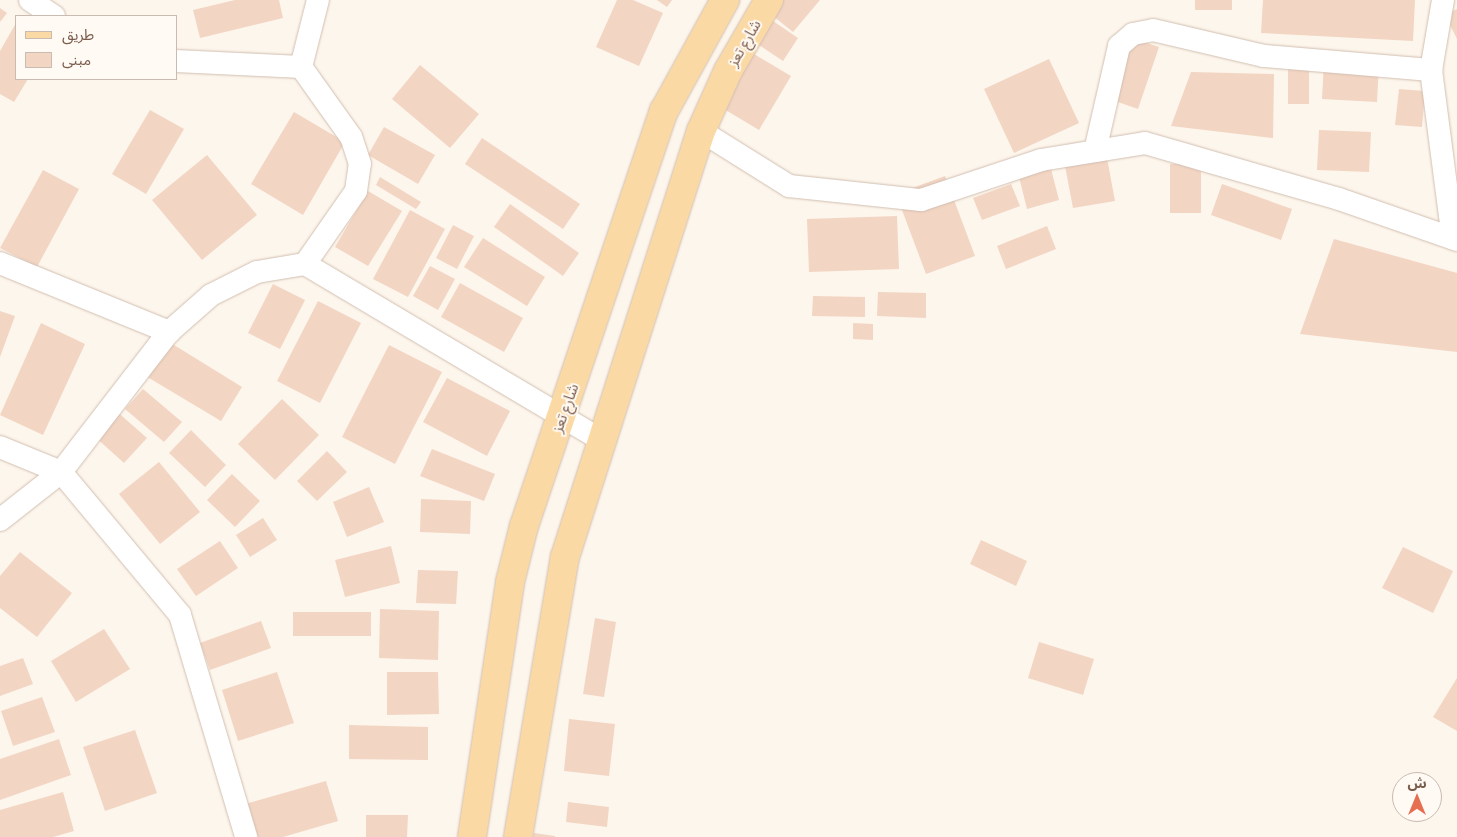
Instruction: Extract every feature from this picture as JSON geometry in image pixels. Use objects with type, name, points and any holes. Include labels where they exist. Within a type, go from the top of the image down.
[{"type":"main road","name":"شارع تعز","points":[[472,837],[510,582],[549,448],[563,417],[664,111],[725,0]]},
{"type":"main road","name":"شارع تعز","points":[[518,837],[565,557],[701,131],[728,71],[770,0]]},
{"type":"street","points":[[30,0],[52,15]]},
{"type":"street","points":[[305,264],[356,191],[360,164],[351,137],[301,67],[318,0]]},
{"type":"street","points":[[701,131],[789,186],[921,200],[1041,160],[1145,143],[1340,199],[1455,240],[1431,70],[1442,0]]},
{"type":"street","points":[[1095,151],[1119,46],[1133,34],[1153,30],[1264,56],[1431,70]]},
{"type":"street","points":[[178,61],[301,67]]},
{"type":"street","points":[[0,263],[169,332]]},
{"type":"street","points":[[0,520],[61,472],[169,332],[211,295],[258,272],[305,264],[601,440]]},
{"type":"street","points":[[0,447],[61,472],[180,616],[246,837]]},
{"type":"building","points":[[235,0],[279,0],[283,18],[200,38],[193,10]]},
{"type":"building","points":[[617,0],[633,0],[663,13],[639,66],[596,47]]},
{"type":"building","points":[[657,0],[672,0],[667,7]]},
{"type":"building","points":[[762,0],[820,0],[793,32],[758,4]]},
{"type":"building","points":[[1195,0],[1232,0],[1232,10],[1195,10]]},
{"type":"building","points":[[1263,0],[1415,0],[1413,41],[1261,33]]},
{"type":"building","points":[[0,8],[7,13],[0,22]]},
{"type":"building","points":[[754,8],[798,38],[783,61],[738,31]]},
{"type":"building","points":[[1457,9],[1457,39],[1445,15]]},
{"type":"building","points":[[15,25],[15,80],[27,80],[14,102],[0,94],[0,51]]},
{"type":"building","points":[[1120,34],[1159,47],[1138,109],[1098,95]]},
{"type":"building","points":[[742,47],[791,76],[759,130],[709,100]]},
{"type":"building","points":[[1049,59],[1079,123],[1014,153],[984,89]]},
{"type":"building","points":[[1324,62],[1379,65],[1377,102],[1322,99]]},
{"type":"building","points":[[420,65],[479,114],[450,148],[392,99]]},
{"type":"building","points":[[1288,66],[1309,66],[1309,104],[1288,104]]},
{"type":"building","points":[[1191,72],[1274,74],[1273,138],[1171,126]]},
{"type":"building","points":[[1399,89],[1425,91],[1422,127],[1395,125]]},
{"type":"building","points":[[150,110],[184,129],[146,194],[112,174]]},
{"type":"building","points":[[294,112],[345,142],[303,215],[251,184]]},
{"type":"building","points":[[384,127],[435,155],[418,184],[368,155]]},
{"type":"building","points":[[1319,130],[1371,132],[1369,172],[1317,170]]},
{"type":"building","points":[[482,138],[580,204],[563,229],[465,164]]},
{"type":"building","points":[[207,155],[257,215],[202,260],[152,200]]},
{"type":"building","points":[[1107,158],[1115,201],[1073,208],[1065,166]]},
{"type":"building","points":[[1170,164],[1201,164],[1201,213],[1170,213]]},
{"type":"building","points":[[1050,165],[1059,200],[1027,209],[1018,173]]},
{"type":"building","points":[[43,170],[79,189],[37,267],[0,248]]},
{"type":"building","points":[[945,176],[975,256],[926,274],[896,194]]},
{"type":"building","points":[[380,177],[421,202],[416,209],[376,185]]},
{"type":"building","points":[[1011,184],[1020,206],[982,220],[973,198]]},
{"type":"building","points":[[1222,184],[1292,209],[1281,240],[1211,215]]},
{"type":"building","points":[[368,191],[402,211],[368,266],[335,247]]},
{"type":"building","points":[[510,204],[579,253],[563,276],[494,227]]},
{"type":"building","points":[[410,210],[445,229],[408,297],[373,279]]},
{"type":"building","points":[[897,216],[899,269],[809,272],[807,219]]},
{"type":"building","points":[[453,225],[474,236],[457,269],[436,258]]},
{"type":"building","points":[[1047,226],[1056,249],[1006,269],[997,246]]},
{"type":"building","points":[[483,238],[545,277],[527,306],[464,267]]},
{"type":"building","points":[[1334,239],[1457,273],[1457,352],[1300,334]]},
{"type":"building","points":[[430,266],[455,279],[438,310],[413,296]]},
{"type":"building","points":[[460,283],[523,318],[504,352],[441,317]]},
{"type":"building","points":[[273,284],[305,300],[280,349],[248,333]]},
{"type":"building","points":[[878,292],[926,293],[926,318],[877,316]]},
{"type":"building","points":[[813,296],[865,297],[865,317],[812,316]]},
{"type":"building","points":[[318,301],[361,323],[320,403],[277,381]]},
{"type":"building","points":[[0,311],[15,316],[0,357]]},
{"type":"building","points":[[41,323],[85,344],[43,435],[0,415]]},
{"type":"building","points":[[853,323],[873,324],[873,340],[853,339]]},
{"type":"building","points":[[166,340],[242,387],[221,421],[144,375]]},
{"type":"building","points":[[389,345],[442,372],[395,464],[342,437]]},
{"type":"building","points":[[447,378],[510,411],[487,456],[423,422]]},
{"type":"building","points":[[143,389],[182,422],[164,442],[125,409]]},
{"type":"building","points":[[282,399],[319,435],[275,480],[238,444]]},
{"type":"building","points":[[106,402],[147,438],[124,463],[84,427]]},
{"type":"building","points":[[191,430],[226,465],[205,487],[169,453]]},
{"type":"building","points":[[432,449],[495,474],[484,501],[420,476]]},
{"type":"building","points":[[327,451],[347,472],[317,501],[297,481]]},
{"type":"building","points":[[159,462],[200,512],[160,544],[119,494]]},
{"type":"building","points":[[232,474],[260,501],[235,527],[207,500]]},
{"type":"building","points":[[369,487],[384,522],[347,537],[333,502]]},
{"type":"building","points":[[421,499],[471,501],[470,534],[420,532]]},
{"type":"building","points":[[263,518],[277,540],[250,557],[236,535]]},
{"type":"building","points":[[981,540],[1027,561],[1016,586],[970,564]]},
{"type":"building","points":[[220,541],[238,568],[196,596],[177,569]]},
{"type":"building","points":[[391,546],[400,583],[345,597],[335,560]]},
{"type":"building","points":[[1403,547],[1453,571],[1433,613],[1382,588]]},
{"type":"building","points":[[20,552],[72,593],[37,637],[0,608],[0,576]]},
{"type":"building","points":[[418,570],[458,571],[456,604],[416,603]]},
{"type":"building","points":[[380,609],[439,611],[438,660],[379,658]]},
{"type":"building","points":[[293,612],[371,612],[371,636],[293,636]]},
{"type":"building","points":[[595,618],[616,622],[604,697],[583,694]]},
{"type":"building","points":[[261,621],[271,648],[210,670],[200,643]]},
{"type":"building","points":[[104,629],[130,669],[76,702],[51,661]]},
{"type":"building","points":[[1039,642],[1094,659],[1083,695],[1028,678]]},
{"type":"building","points":[[23,658],[33,684],[0,696],[0,666]]},
{"type":"building","points":[[277,672],[294,723],[238,741],[222,690]]},
{"type":"building","points":[[387,672],[438,672],[439,714],[387,715]]},
{"type":"building","points":[[1457,678],[1457,731],[1433,717]]},
{"type":"building","points":[[42,697],[55,732],[13,746],[1,711]]},
{"type":"building","points":[[569,719],[615,724],[609,776],[564,771]]},
{"type":"building","points":[[349,725],[428,727],[428,760],[349,759]]},
{"type":"building","points":[[135,730],[157,793],[105,811],[83,747]]},
{"type":"building","points":[[59,739],[71,775],[0,800],[0,759]]},
{"type":"building","points":[[326,781],[338,821],[283,837],[255,837],[245,804]]},
{"type":"building","points":[[63,792],[74,831],[53,837],[0,837],[0,810]]},
{"type":"building","points":[[568,802],[609,807],[607,827],[566,822]]},
{"type":"building","points":[[366,815],[408,815],[407,837],[366,837]]},
{"type":"building","points":[[534,833],[555,836],[555,837],[533,837]]}]
